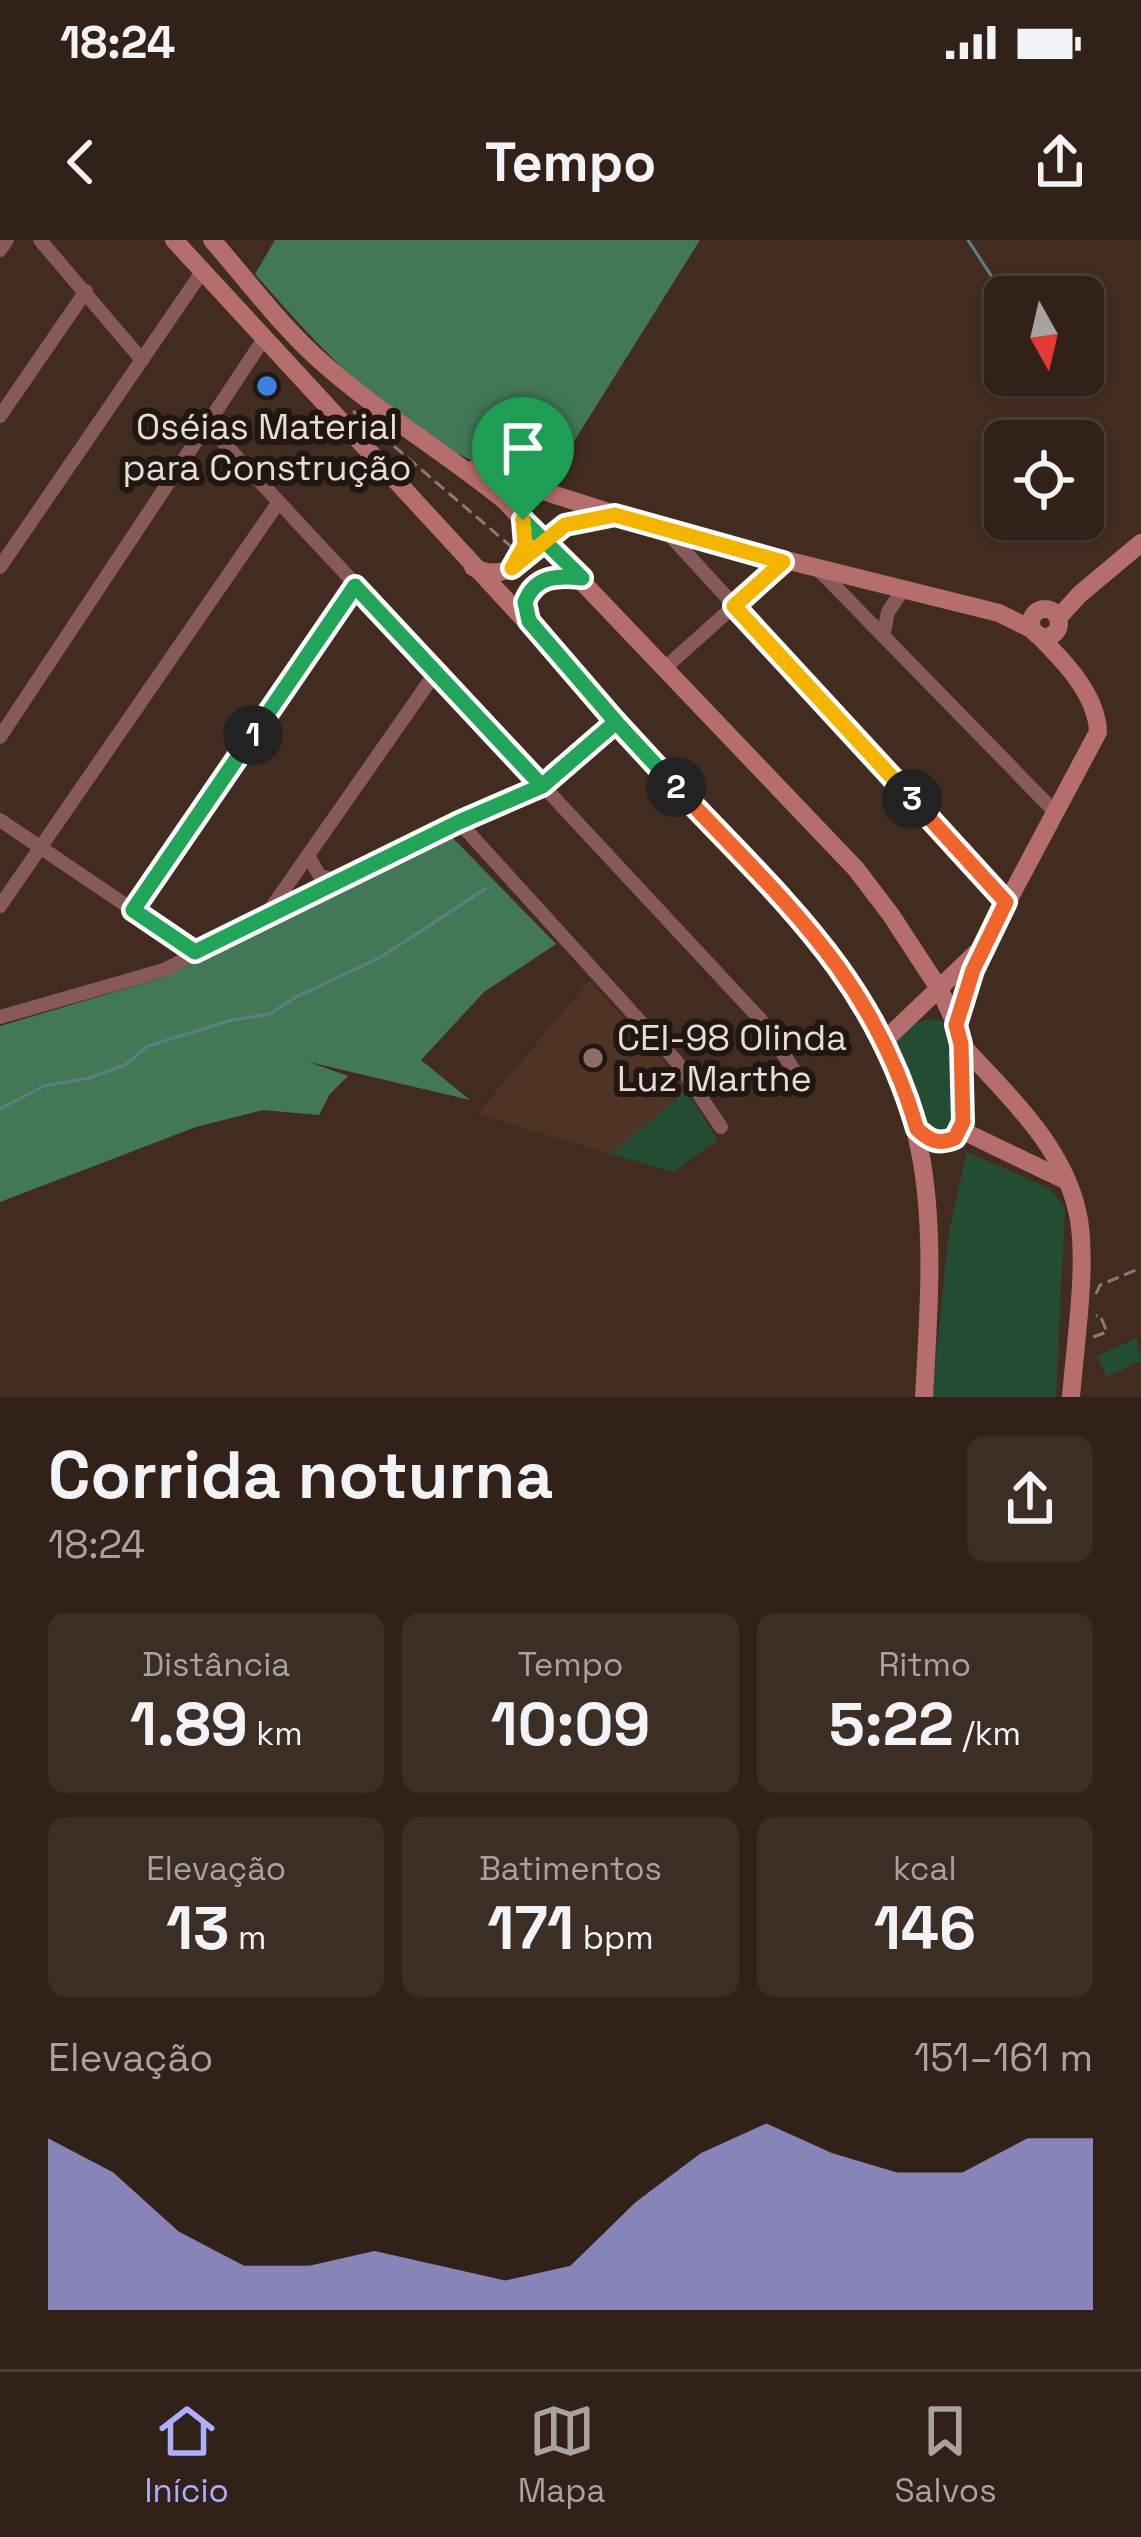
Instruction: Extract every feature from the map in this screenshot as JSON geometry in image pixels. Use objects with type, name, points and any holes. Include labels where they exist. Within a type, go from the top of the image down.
[{"type":"main road","points":[[174,240],[828,949],[885,1040],[917,1129],[932,1233],[924,1397]]},
{"type":"main road","points":[[212,240],[321,362],[399,425],[462,465],[523,520],[856,869],[940,990],[956,1029],[961,1130],[955,1138],[935,1142],[917,1129]]},
{"type":"main road","points":[[462,465],[664,530],[783,562],[999,613],[1053,618]]},
{"type":"main road","points":[[469,564],[486,574],[512,568],[572,522],[615,515]]},
{"type":"main road","points":[[512,568],[525,545],[523,520]]},
{"type":"main road","points":[[1035,632],[1032,617],[1053,618],[1141,543]]},
{"type":"main road","points":[[536,632],[526,610],[529,591],[552,578],[582,578]]},
{"type":"main road","points":[[956,1029],[983,946],[1098,732],[1094,710],[1063,660],[1035,632],[999,613]]},
{"type":"main road","points":[[1053,618],[1063,660]]},
{"type":"main road","points":[[885,1040],[983,946]]},
{"type":"main road","points":[[912,1011],[936,1010],[956,1029],[1030,1120],[1067,1181],[1080,1233],[1072,1397]]},
{"type":"main road","points":[[961,1130],[1067,1181]]},
{"type":"street","points":[[0,250],[7,240]]},
{"type":"street","points":[[40,240],[142,360]]},
{"type":"street","points":[[0,567],[202,272]]},
{"type":"street","points":[[0,416],[86,290]]},
{"type":"street","points":[[0,737],[263,340]]},
{"type":"street","points":[[209,427],[761,1020],[801,1081]]},
{"type":"street","points":[[0,906],[278,502]]},
{"type":"street","points":[[664,530],[1006,902]]},
{"type":"street","points":[[666,668],[783,562]]},
{"type":"street","points":[[818,569],[1056,813]]},
{"type":"street","points":[[133,910],[355,586]]},
{"type":"street","points":[[884,632],[888,612],[904,588]]},
{"type":"street","points":[[264,919],[436,672]]},
{"type":"street","points":[[0,1017],[164,970],[338,880],[542,786],[616,722]]},
{"type":"street","points":[[0,820],[195,952]]},
{"type":"street","points":[[459,822],[677,1062],[721,1127]]},
{"type":"street","points":[[308,856],[320,877],[338,880]]},
{"type":"path","points":[[1091,1338],[1107,1332],[1100,1315],[1091,1318],[1098,1287],[1141,1268]]},
{"type":"shaded area","name":"CEI-98 Olinda Luz Marthe","points":[[589,981],[686,1091],[611,1154],[477,1114]]},
{"type":"green space","points":[[275,240],[700,240],[548,483],[484,466],[443,445],[355,380],[255,274]]},
{"type":"green space","points":[[450,835],[556,944],[484,992],[421,1060],[470,1100],[309,1062],[348,1076],[330,1094],[319,1115],[263,1110],[196,1127],[0,1202],[0,1026],[165,977]]},
{"type":"green space","points":[[943,1021],[949,1034],[957,1078],[949,1136],[933,1138],[894,1047],[912,1023]]},
{"type":"green space","points":[[686,1091],[718,1140],[673,1172],[611,1154]]},
{"type":"green space","points":[[967,1152],[1049,1188],[1065,1207],[1056,1397],[932,1397],[949,1231]]},
{"type":"green space","points":[[1137,1338],[1141,1361],[1107,1377],[1097,1356]]},
{"type":"waterway","points":[[968,240],[991,276]]},
{"type":"waterway","points":[[0,1109],[44,1086],[125,1065],[148,1046],[232,1020],[270,1014],[381,957],[485,889]]},
{"type":"place","name":"Oséias Material para Construção","points":[[267,386]]},
{"type":"place","name":"CEI-98 Olinda Luz Marthe","points":[[593,1058]]},
{"type":"route","points":[[523,520],[525,545],[512,568],[527,559],[544,542],[565,525],[615,515],[783,562],[734,606],[1006,902],[973,970],[956,1025],[961,1044],[963,1122],[955,1138],[935,1142],[917,1129],[885,1040],[828,949],[616,722],[542,786],[195,952],[133,910],[355,586],[542,786],[616,722],[529,621],[525,602],[535,585],[562,576],[582,578],[544,542],[523,520]]}]
